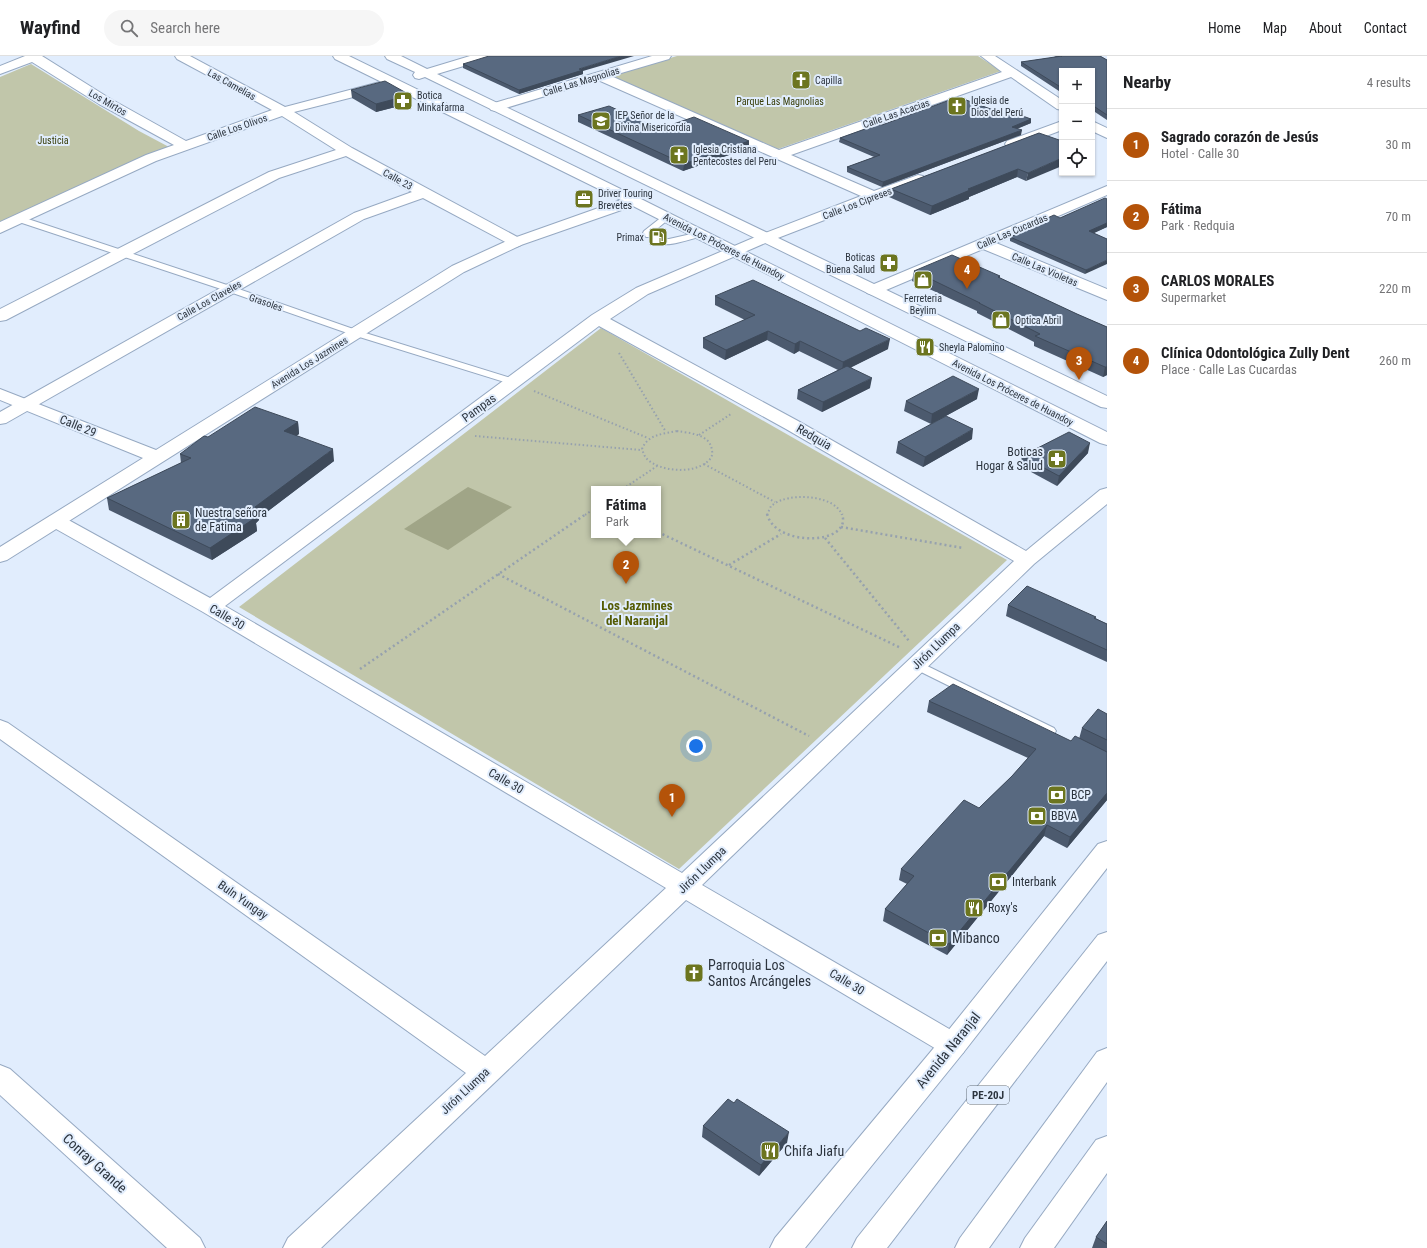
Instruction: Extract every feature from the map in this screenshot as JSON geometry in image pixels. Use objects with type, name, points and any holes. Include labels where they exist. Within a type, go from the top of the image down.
[{"type":"main road","points":[[0,70],[35,56]]},
{"type":"main road","name":"Los Mirtos","points":[[35,56],[104,101],[184,146]]},
{"type":"main road","name":"Las Camelias","points":[[181,56],[283,111]]},
{"type":"main road","name":"Avenida Los Próceres de Huandoy","points":[[340,56],[634,201],[1107,439]]},
{"type":"main road","points":[[391,56],[1107,403]]},
{"type":"main road","name":"Calle Los Olivos","points":[[0,228],[151,158],[184,146],[283,111],[484,56]]},
{"type":"main road","name":"Calle Las Magnolias","points":[[496,107],[665,56]]},
{"type":"main road","points":[[987,56],[1059,104]]},
{"type":"main road","name":"Calle Las Acacias","points":[[780,154],[1012,73]]},
{"type":"main road","points":[[599,76],[874,196]]},
{"type":"main road","name":"Calle 23","points":[[283,111],[347,151],[516,242]]},
{"type":"main road","points":[[1002,148],[1059,126]]},
{"type":"main road","points":[[1095,127],[1107,134]]},
{"type":"main road","points":[[0,316],[274,175],[347,151]]},
{"type":"main road","name":"Calle Los Cipreses","points":[[765,238],[935,173]]},
{"type":"main road","name":"Calle Las Cucardas","points":[[873,290],[1107,190]]},
{"type":"main road","name":"Calle Los Claveles","points":[[0,419],[359,216],[424,192]]},
{"type":"main road","name":"Avenida Los Jazmines","points":[[0,556],[458,269],[516,242],[634,201]]},
{"type":"main road","name":"Pampas","points":[[211,607],[598,319],[642,290],[765,238]]},
{"type":"main road","name":"Calle Las Violetas","points":[[983,243],[1105,293]]},
{"type":"main road","name":"Redquia","points":[[598,319],[750,402],[1027,560]]},
{"type":"main road","name":"Calle 29","points":[[0,394],[156,457]]},
{"type":"main road","name":"Jirón Llumpa","points":[[299,1248],[685,886],[1027,560],[1107,494]]},
{"type":"main road","name":"Calle 30","points":[[56,521],[211,607],[953,1045]]},
{"type":"main road","name":"Buln Yungay","points":[[0,728],[486,1072]]},
{"type":"main road","name":"Avenida Naranjal","points":[[786,1248],[953,1045],[1107,850]]},
{"type":"main road","name":"PE-20J","points":[[868,1248],[1107,942]]},
{"type":"main road","points":[[971,1248],[1107,1060]]},
{"type":"main road","name":"Conray Grande","points":[[0,1077],[189,1248]]},
{"type":"main road","points":[[1036,1248],[1107,1149]]},
{"type":"lane","points":[[649,235],[647,233],[666,218]]},
{"type":"lane","name":"Grasoles","points":[[19,219],[230,289],[356,333],[514,382]]},
{"type":"lane","points":[[661,242],[669,242],[700,234]]},
{"type":"lane","points":[[920,662],[1058,735]]},
{"type":"path","points":[[598,319],[666,432]]},
{"type":"path","points":[[514,382],[648,438]]},
{"type":"path","points":[[699,435],[750,402]]},
{"type":"path","points":[[677,431],[699,435],[707,440],[712,446],[714,453],[711,459],[704,464],[681,470],[657,466],[643,456],[643,444],[648,438],[656,434],[666,432],[677,431]]},
{"type":"path","points":[[444,434],[642,450]]},
{"type":"path","points":[[704,464],[775,502]]},
{"type":"path","points":[[627,486],[657,466]]},
{"type":"path","points":[[801,496],[824,500],[840,512],[843,520],[841,527],[835,533],[825,538],[812,540],[799,539],[782,533],[770,525],[766,518],[767,511],[775,502],[789,497],[801,496]]},
{"type":"path","points":[[340,683],[591,511]]},
{"type":"path","points":[[841,527],[965,549]]},
{"type":"path","points":[[661,533],[729,565],[920,662]]},
{"type":"path","points":[[729,565],[782,533]]},
{"type":"path","points":[[825,538],[920,662]]},
{"type":"path","points":[[498,574],[831,747]]},
{"type":"green space","name":"Parque Las Magnolias","points":[[677,56],[978,56],[1001,71],[778,149],[610,76]]},
{"type":"green space","name":"Justicia","points":[[31,64],[139,131],[169,147],[144,156],[0,223],[0,77]]},
{"type":"green space","points":[[601,328],[1007,560],[679,869],[239,607]]},
{"type":"shaded area","points":[[468,487],[512,507],[448,550],[404,529]]},
{"type":"building","points":[[489,56],[621,56],[579,69],[583,70],[519,90],[463,64]]},
{"type":"building","points":[[1062,56],[1100,56],[1107,60],[1107,115],[1095,107],[1095,68],[1059,68],[1059,86],[1021,62]]},
{"type":"building","points":[[385,81],[410,95],[376,104],[351,90]]},
{"type":"building","points":[[958,97],[996,111],[1003,109],[1031,119],[1012,127],[1022,130],[883,182],[847,167],[880,155],[840,138],[879,124],[882,125]]},
{"type":"building","points":[[609,106],[659,129],[694,117],[749,141],[684,164],[578,115]]},
{"type":"building","points":[[1039,133],[1059,140],[1059,159],[1028,173],[1018,169],[968,189],[970,190],[932,206],[891,189]]},
{"type":"building","points":[[1105,198],[1107,199],[1107,223],[1089,231],[1107,239],[1107,260],[1086,270],[1010,237],[1024,231],[1021,230],[1054,215],[1060,218]]},
{"type":"building","points":[[952,255],[1107,327],[1107,367],[1035,336],[1040,334],[914,271]]},
{"type":"building","points":[[753,280],[860,331],[866,328],[890,339],[843,362],[800,341],[795,344],[768,331],[726,350],[703,338],[755,315],[715,296]]},
{"type":"building","points":[[847,366],[872,378],[823,402],[798,390]]},
{"type":"building","points":[[953,376],[979,389],[932,414],[906,401]]},
{"type":"building","points":[[255,407],[298,422],[284,431],[333,449],[255,507],[257,508],[248,515],[255,518],[210,548],[107,498],[191,458],[180,454],[204,436],[208,437]]},
{"type":"building","points":[[946,416],[973,429],[925,457],[898,442]]},
{"type":"building","name":"Boticas Hogar & Salud","points":[[1069,432],[1090,443],[1059,476],[1022,456]]},
{"type":"building","points":[[1027,586],[1096,617],[1094,618],[1107,624],[1107,650],[1008,605]]},
{"type":"building","points":[[953,684],[1071,741],[1075,736],[1107,752],[1107,793],[1070,837],[1047,825],[949,944],[885,909],[914,876],[901,869],[964,800],[979,808],[1012,776],[1036,749],[929,701]]},
{"type":"building","points":[[1098,709],[1107,714],[1107,740],[1082,728]]},
{"type":"building","points":[[728,1099],[734,1103],[737,1099],[789,1132],[761,1165],[703,1126]]},
{"type":"building","points":[[1107,1221],[1107,1244],[1096,1237]]},
{"type":"place","name":"Capilla","points":[[801,80]]},
{"type":"place","name":"Botica Minkafarma","points":[[403,101]]},
{"type":"place","name":"Iglesia de Dios del Perú","points":[[957,106]]},
{"type":"place","name":"IEP Señor de la Divina Misericordia","points":[[601,121]]},
{"type":"place","name":"Iglesia Cristiana Pentecostes del Peru","points":[[679,155]]},
{"type":"place","name":"Driver Touring Brevetes","points":[[584,199]]},
{"type":"place","name":"Primax","points":[[658,237]]},
{"type":"place","name":"Boticas Buena Salud","points":[[889,263]]},
{"type":"place","name":"Ferreteria Beylim","points":[[923,280]]},
{"type":"place","name":"Clínica Odontológica Zully Dent","points":[[967,289]]},
{"type":"place","name":"Optica Abril","points":[[1001,320]]},
{"type":"place","name":"Sheyla Palomino","points":[[925,347]]},
{"type":"place","name":"CARLOS MORALES","points":[[1079,380]]},
{"type":"place","name":"Boticas Hogar & Salud","points":[[1057,459]]},
{"type":"place","name":"Nuestra señora de Fatima","points":[[181,520]]},
{"type":"place","name":"Fátima","points":[[626,584]]},
{"type":"place","name":"BCP","points":[[1057,795]]},
{"type":"place","name":"BBVA","points":[[1037,816]]},
{"type":"place","name":"Sagrado corazón de Jesús","points":[[672,817]]},
{"type":"place","name":"Interbank","points":[[998,882]]},
{"type":"place","name":"Roxy's","points":[[974,908]]},
{"type":"place","name":"Mibanco","points":[[938,938]]},
{"type":"place","name":"Parroquia Los Santos Arcángeles","points":[[694,973]]},
{"type":"place","name":"Chifa Jiafu","points":[[770,1151]]},
{"type":"district","name":"Los Jazmines del Naranjal","points":[[637,612]]}]
